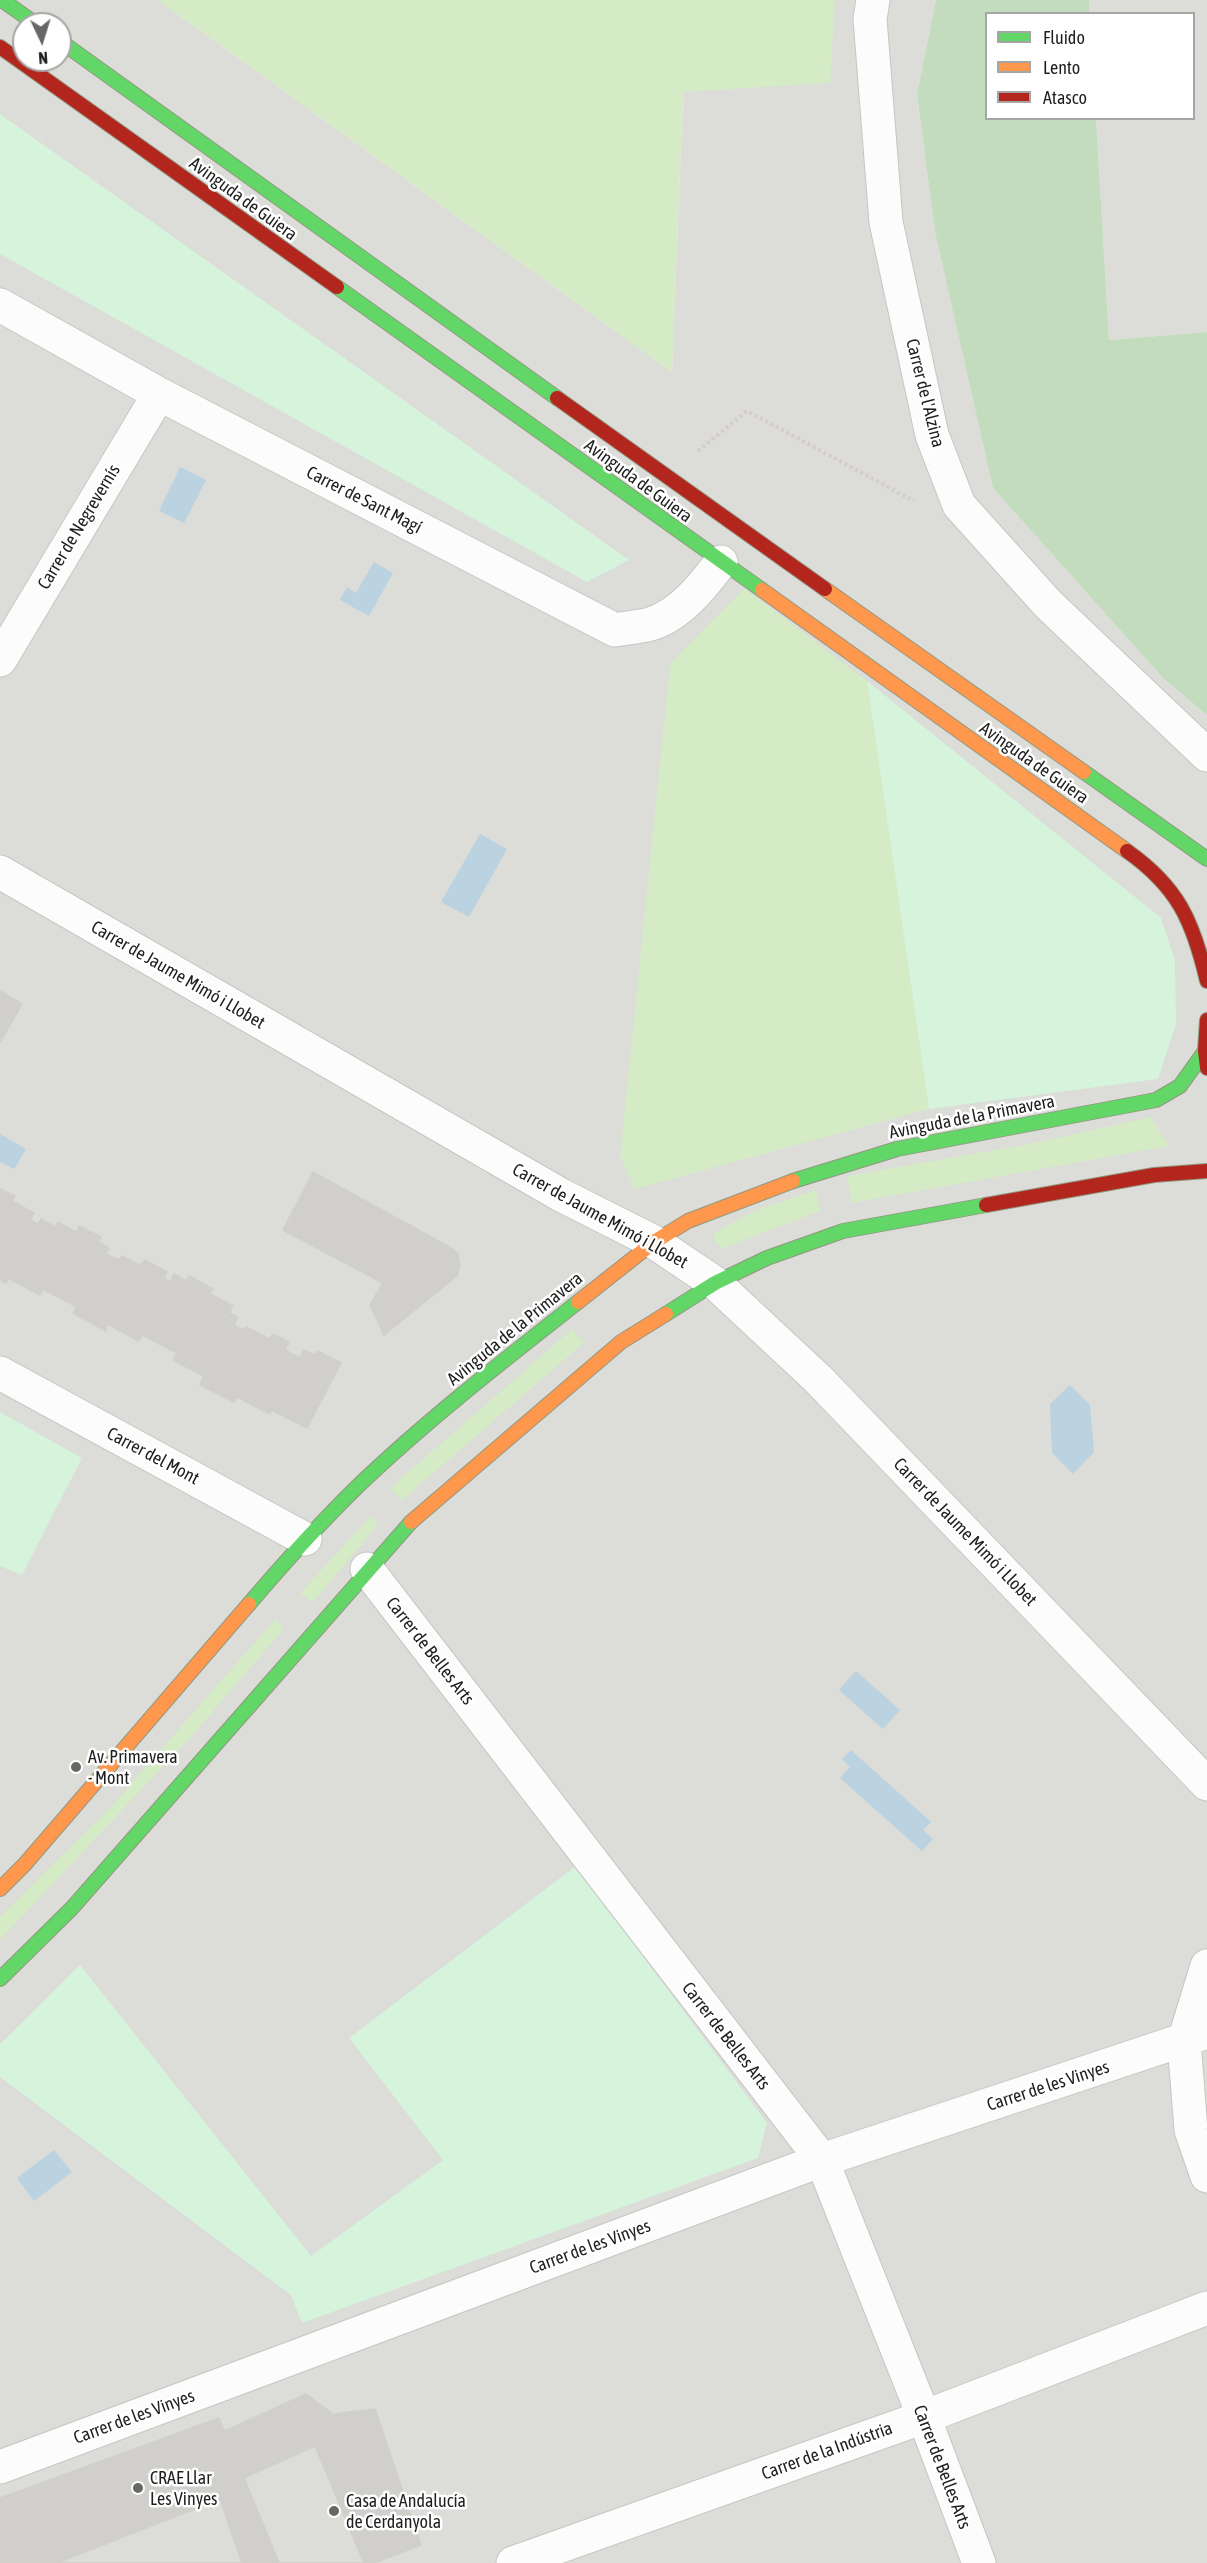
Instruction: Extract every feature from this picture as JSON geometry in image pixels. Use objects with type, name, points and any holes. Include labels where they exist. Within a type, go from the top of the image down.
[{"type":"main road","points":[[2,0],[19,12]]},
{"type":"main road","name":"Avinguda de Guiera","points":[[0,47],[1150,867],[1167,882],[1186,910],[1202,957],[1207,981]]},
{"type":"main road","name":"Avinguda de Guiera","points":[[72,50],[666,477],[1207,859]]},
{"type":"main road","points":[[1207,1020],[1205,1051],[1207,1068]]},
{"type":"main road","name":"Avinguda de la Primavera","points":[[0,1889],[26,1864],[306,1539],[359,1485],[478,1381],[654,1242],[688,1221],[741,1199],[826,1169],[897,1149],[1156,1100],[1173,1093],[1191,1075],[1205,1051]]},
{"type":"main road","points":[[0,1979],[72,1908],[406,1526],[621,1342],[715,1283],[767,1258],[843,1231],[1154,1175],[1207,1171]]},
{"type":"street","name":"Carrer de l'Alzina","points":[[873,0],[870,19],[886,222],[932,435],[959,505],[1048,604],[1207,756]]},
{"type":"street","name":"Carrer de Sant Magí","points":[[0,305],[159,394],[615,630],[650,624],[679,608],[705,584],[721,562]]},
{"type":"street","name":"Carrer de Negrevernís","points":[[0,660],[159,394]]},
{"type":"street","name":"Carrer de Jaume Mimó i Llobet","points":[[0,872],[561,1195],[654,1242],[715,1283],[818,1379],[1207,1784]]},
{"type":"street","name":"Carrer del Mont","points":[[0,1373],[306,1539]]},
{"type":"street","name":"Carrer de Belles Arts","points":[[367,1569],[822,2160],[979,2563]]},
{"type":"street","points":[[1207,1966],[1196,2037],[1191,2130],[1207,2176]]},
{"type":"street","name":"Carrer de les Vinyes","points":[[0,2467],[822,2160],[1196,2037]]},
{"type":"street","name":"Carrer de la Indústria","points":[[513,2563],[924,2417],[1207,2308]]},
{"type":"path","points":[[666,477],[747,411],[922,506]]},
{"type":"shaded area","points":[[0,0],[158,0],[672,372],[687,0],[936,0],[917,94],[935,232],[993,488],[1164,679],[1207,715],[1207,2563],[0,2563]]},
{"type":"shaded area","points":[[1089,0],[1207,0],[1207,332],[1109,340],[1096,120],[1195,120],[1195,12],[1089,12]]},
{"type":"green space","points":[[158,0],[835,0],[830,83],[683,92],[672,372]]},
{"type":"green space","points":[[936,0],[1089,0],[1089,12],[985,12],[985,120],[1096,120],[1109,340],[1207,332],[1207,715],[1164,679],[993,488],[935,232],[917,94]]},
{"type":"green space","points":[[0,114],[629,560],[587,582],[0,254]]},
{"type":"green space","points":[[744,588],[867,681],[929,1109],[635,1189],[620,1157],[670,664]]},
{"type":"green space","points":[[867,681],[1161,918],[1175,960],[1176,1024],[1158,1079],[929,1109]]},
{"type":"green space","points":[[1151,1117],[1169,1146],[852,1203],[847,1176],[1029,1144]]},
{"type":"green space","points":[[816,1190],[820,1211],[722,1249],[713,1239],[715,1232],[756,1210]]},
{"type":"green space","points":[[572,1329],[585,1342],[402,1500],[390,1488]]},
{"type":"green space","points":[[0,1412],[82,1458],[22,1575],[0,1566]]},
{"type":"green space","points":[[371,1516],[378,1525],[313,1602],[300,1593]]},
{"type":"green space","points":[[275,1619],[284,1629],[191,1737],[0,1940],[0,1917],[109,1809]]},
{"type":"green space","points":[[576,1866],[767,2123],[758,2158],[302,2323],[291,2295],[0,2077],[0,2044],[80,1965],[311,2256],[443,2160],[349,2038]]},
{"type":"water","points":[[180,467],[206,480],[184,523],[159,511]]},
{"type":"water","points":[[374,562],[393,573],[369,616],[340,600],[347,587],[356,593]]},
{"type":"water","points":[[480,834],[507,849],[469,917],[441,902]]},
{"type":"water","points":[[0,1134],[26,1149],[14,1169],[0,1162]]},
{"type":"water","points":[[1070,1385],[1090,1405],[1094,1452],[1073,1474],[1052,1453],[1050,1404]]},
{"type":"water","points":[[856,1671],[900,1710],[883,1729],[839,1690]]},
{"type":"water","points":[[851,1750],[931,1822],[923,1830],[933,1839],[922,1851],[840,1778],[850,1767],[842,1759]]},
{"type":"water","points":[[54,2150],[72,2172],[34,2201],[17,2178]]},
{"type":"building","points":[[0,991],[22,1004],[0,1042]]},
{"type":"building","points":[[313,1172],[458,1254],[460,1266],[457,1276],[384,1335],[370,1305],[383,1283],[283,1230]]},
{"type":"building","points":[[0,1189],[15,1196],[12,1201],[34,1213],[30,1220],[38,1224],[41,1219],[55,1227],[58,1222],[76,1232],[79,1226],[101,1237],[98,1242],[109,1248],[106,1254],[119,1260],[122,1256],[140,1265],[145,1260],[167,1272],[164,1278],[170,1282],[174,1274],[186,1281],[189,1276],[213,1289],[210,1294],[233,1306],[229,1313],[238,1317],[234,1325],[244,1330],[246,1327],[270,1339],[273,1334],[289,1342],[285,1350],[300,1358],[304,1350],[315,1355],[317,1351],[341,1363],[307,1428],[271,1410],[270,1414],[237,1397],[234,1402],[200,1385],[204,1376],[173,1360],[177,1353],[142,1335],[139,1341],[107,1324],[106,1331],[73,1313],[77,1307],[43,1289],[40,1295],[8,1278],[6,1283],[0,1280]]},
{"type":"building","name":"Casa de Andalucía de Cerdanyola","points":[[306,2394],[333,2414],[375,2409],[421,2545],[374,2563],[279,2563],[225,2431]]},
{"type":"building","name":"CRAE Llar Les Vinyes","points":[[219,2418],[279,2563],[0,2563],[0,2498]]},
{"type":"building","points":[[315,2446],[364,2563],[279,2563],[244,2478]]},
{"type":"building","points":[[220,2499],[242,2563],[57,2563]]},
{"type":"traffic: fast","points":[[2,0],[19,12]]},
{"type":"traffic: fast","points":[[72,50],[557,398]]},
{"type":"traffic: fast","points":[[337,287],[762,590]]},
{"type":"traffic: fast","points":[[1084,772],[1207,859]]},
{"type":"traffic: fast","points":[[793,1181],[897,1149],[1156,1100],[1180,1086],[1205,1051]]},
{"type":"traffic: fast","points":[[666,1314],[715,1283],[767,1258],[843,1231],[986,1205]]},
{"type":"traffic: fast","points":[[249,1604],[316,1529],[384,1462],[466,1391],[578,1302]]},
{"type":"traffic: fast","points":[[0,1979],[72,1908],[411,1522]]},
{"type":"traffic: slow","points":[[825,589],[1084,772]]},
{"type":"traffic: slow","points":[[762,590],[1127,851]]},
{"type":"traffic: slow","points":[[578,1302],[654,1242],[688,1221],[793,1181]]},
{"type":"traffic: slow","points":[[411,1522],[621,1342],[666,1314]]},
{"type":"traffic: slow","points":[[0,1889],[25,1864],[249,1604]]},
{"type":"traffic: jam","points":[[0,47],[337,287]]},
{"type":"traffic: jam","points":[[557,398],[825,589]]},
{"type":"traffic: jam","points":[[1127,851],[1159,878],[1181,907],[1196,940],[1207,981]]},
{"type":"traffic: jam","points":[[1207,1020],[1205,1051],[1207,1068]]},
{"type":"traffic: jam","points":[[986,1205],[1154,1175],[1207,1171]]},
{"type":"place","name":"Av. Primavera - Mont","points":[[76,1767]]},
{"type":"place","name":"CRAE Llar Les Vinyes","points":[[138,2488]]},
{"type":"place","name":"Casa de Andalucía de Cerdanyola","points":[[334,2511]]}]
